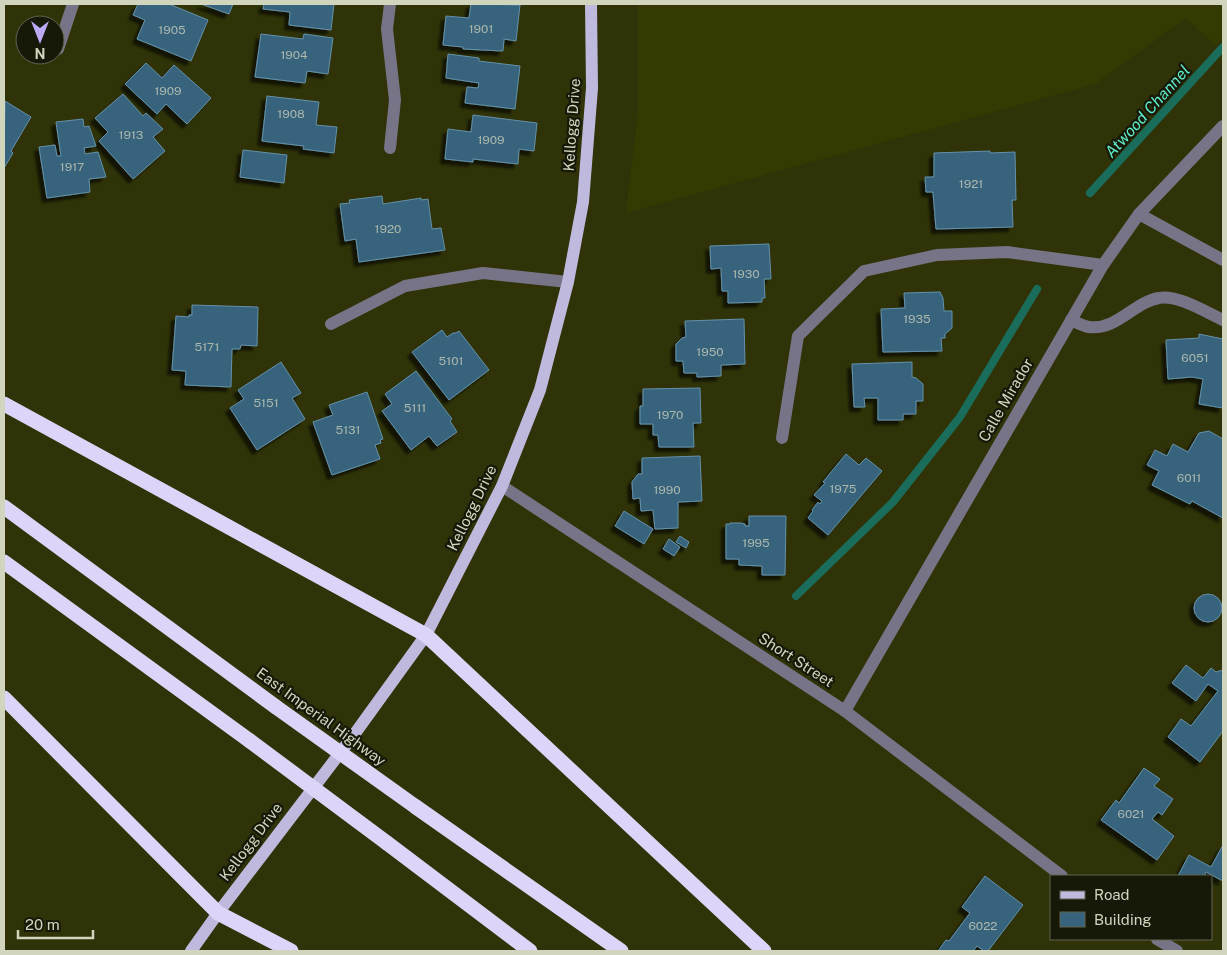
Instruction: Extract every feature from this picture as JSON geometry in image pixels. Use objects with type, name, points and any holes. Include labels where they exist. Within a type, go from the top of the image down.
[{"type":"highway","points":[[4,404],[426,635],[764,951]]},
{"type":"highway","name":"East Imperial Highway","points":[[4,507],[276,707],[621,951]]},
{"type":"highway","points":[[4,562],[387,843],[530,951]]},
{"type":"highway","points":[[4,698],[218,913],[291,951]]},
{"type":"main road","name":"Kellogg Drive","points":[[192,951],[218,913],[356,732],[426,635],[502,486],[540,390],[568,282],[583,202],[592,88],[590,4]]},
{"type":"street","points":[[65,28],[73,4]]},
{"type":"street","points":[[390,4],[387,29],[395,100],[390,148]]},
{"type":"street","name":"Calle Mirador","points":[[845,711],[1103,265],[1139,214],[1223,126]]},
{"type":"street","points":[[1139,214],[1223,260]]},
{"type":"street","points":[[782,438],[798,336],[864,271],[937,255],[1007,252],[1103,265]]},
{"type":"street","points":[[330,324],[405,286],[483,273],[568,282]]},
{"type":"street","points":[[1071,320],[1090,327],[1104,325],[1121,319],[1143,302],[1160,297],[1178,300],[1223,320]]},
{"type":"street","name":"Short Street","points":[[502,486],[845,711],[1061,875]]},
{"type":"street","points":[[1159,940],[1177,951]]},
{"type":"shaded area","points":[[638,4],[1223,4],[1223,37],[1216,46],[1186,18],[1095,84],[626,213],[638,112]]},
{"type":"building","points":[[138,4],[169,4],[208,20],[191,61],[137,39],[145,20],[133,15]]},
{"type":"building","points":[[201,4],[233,4],[229,14]]},
{"type":"building","points":[[264,4],[334,4],[331,30],[289,25],[290,12],[263,9]]},
{"type":"building","points":[[471,4],[520,5],[516,41],[504,39],[503,51],[463,49],[463,47],[443,45],[446,16],[469,18]]},
{"type":"building","points":[[261,34],[303,39],[304,34],[333,38],[328,74],[307,71],[305,83],[255,77]]},
{"type":"building","points":[[448,54],[479,58],[479,61],[520,66],[515,109],[465,103],[467,87],[478,88],[479,83],[446,78]]},
{"type":"building","points":[[146,63],[162,78],[174,65],[211,98],[187,124],[166,104],[157,114],[125,84]]},
{"type":"building","points":[[123,94],[143,116],[146,113],[163,129],[153,137],[165,151],[133,179],[99,141],[108,132],[95,118]]},
{"type":"building","points":[[267,96],[319,102],[316,125],[337,127],[334,153],[303,149],[304,146],[262,141]]},
{"type":"building","points":[[5,101],[31,117],[11,151],[13,153],[4,168]]},
{"type":"building","points":[[473,115],[537,123],[534,151],[519,149],[518,164],[473,159],[473,162],[445,159],[448,129],[471,132]]},
{"type":"building","points":[[83,119],[84,127],[89,126],[96,146],[84,148],[85,154],[98,152],[106,177],[89,179],[90,192],[47,198],[39,147],[55,145],[57,156],[61,156],[56,122]]},
{"type":"building","points":[[243,150],[287,155],[284,183],[240,177]]},
{"type":"building","points":[[990,151],[990,153],[1015,152],[1016,200],[1012,200],[1013,227],[936,229],[933,192],[926,192],[925,177],[934,177],[934,153]]},
{"type":"building","points":[[382,196],[383,204],[421,198],[421,200],[428,199],[432,229],[441,228],[445,250],[359,262],[356,239],[345,241],[340,204],[350,203],[349,200]]},
{"type":"building","points":[[769,244],[771,279],[764,279],[765,298],[762,298],[762,302],[728,303],[728,291],[722,291],[721,268],[711,269],[710,246]]},
{"type":"building","points":[[940,292],[943,298],[944,311],[952,311],[952,328],[945,334],[945,338],[941,338],[942,351],[883,352],[881,309],[905,308],[904,293]]},
{"type":"building","points":[[192,305],[258,307],[257,346],[241,345],[240,349],[232,349],[231,387],[185,385],[186,371],[172,370],[176,316],[189,317],[189,315],[192,315]]},
{"type":"building","points":[[744,319],[745,364],[721,365],[721,376],[697,377],[697,373],[684,373],[683,361],[676,361],[676,344],[686,337],[685,321]]},
{"type":"building","points":[[442,330],[447,337],[459,331],[489,370],[449,400],[412,352]]},
{"type":"building","points":[[1199,334],[1223,339],[1223,408],[1199,404],[1203,379],[1192,377],[1168,379],[1166,340],[1199,338]]},
{"type":"building","points":[[281,362],[301,393],[292,398],[305,419],[257,450],[230,408],[244,399],[238,390]]},
{"type":"building","points":[[912,362],[912,377],[923,384],[923,401],[916,401],[916,414],[903,414],[903,420],[878,420],[878,398],[864,398],[865,407],[854,407],[852,364]]},
{"type":"building","points":[[416,371],[452,419],[450,421],[457,432],[437,446],[429,436],[411,450],[382,411],[392,404],[385,394]]},
{"type":"building","points":[[700,388],[701,423],[693,423],[694,447],[659,447],[658,435],[653,435],[653,424],[640,424],[640,406],[643,406],[643,389]]},
{"type":"building","points":[[367,392],[383,439],[380,440],[381,443],[375,445],[380,459],[332,475],[313,422],[333,415],[329,405]]},
{"type":"building","points":[[1209,431],[1223,439],[1223,518],[1192,501],[1190,504],[1152,485],[1159,471],[1147,465],[1155,450],[1167,456],[1173,444],[1188,452],[1199,433]]},
{"type":"building","points":[[846,454],[859,465],[866,458],[882,471],[828,535],[808,518],[818,502],[820,504],[822,501],[814,495]]},
{"type":"building","points":[[700,456],[702,501],[678,502],[678,528],[655,529],[653,510],[641,511],[640,498],[633,499],[632,482],[638,474],[642,474],[642,458]]},
{"type":"building","points":[[624,511],[653,529],[644,544],[615,526]]},
{"type":"building","points":[[749,516],[786,516],[785,575],[762,575],[762,566],[739,565],[739,559],[726,559],[726,524],[741,523],[749,526]]},
{"type":"building","points":[[680,536],[689,542],[686,548],[676,542]]},
{"type":"building","points":[[669,539],[680,547],[674,556],[663,549]]},
{"type":"building","points":[[1208,594],[1218,598],[1222,608],[1218,618],[1208,622],[1198,618],[1194,608],[1198,598]]},
{"type":"building","points":[[1186,665],[1203,678],[1211,668],[1216,672],[1223,670],[1223,731],[1200,762],[1168,737],[1181,719],[1191,726],[1218,691],[1208,684],[1196,701],[1172,683]]},
{"type":"building","points":[[1144,768],[1160,779],[1154,786],[1173,799],[1162,815],[1158,812],[1152,819],[1174,836],[1157,860],[1101,820],[1116,800],[1119,803]]},
{"type":"building","points":[[1223,845],[1223,881],[1206,872],[1204,875],[1179,875],[1189,855],[1211,867]]},
{"type":"building","points":[[985,876],[1023,905],[988,951],[984,951],[977,946],[973,951],[938,951],[946,940],[949,941],[970,913],[962,907]]},
{"type":"waterway","name":"Atwood Channel","points":[[1090,193],[1223,47]]},
{"type":"waterway","points":[[796,596],[893,502],[960,417],[1037,289]]}]
